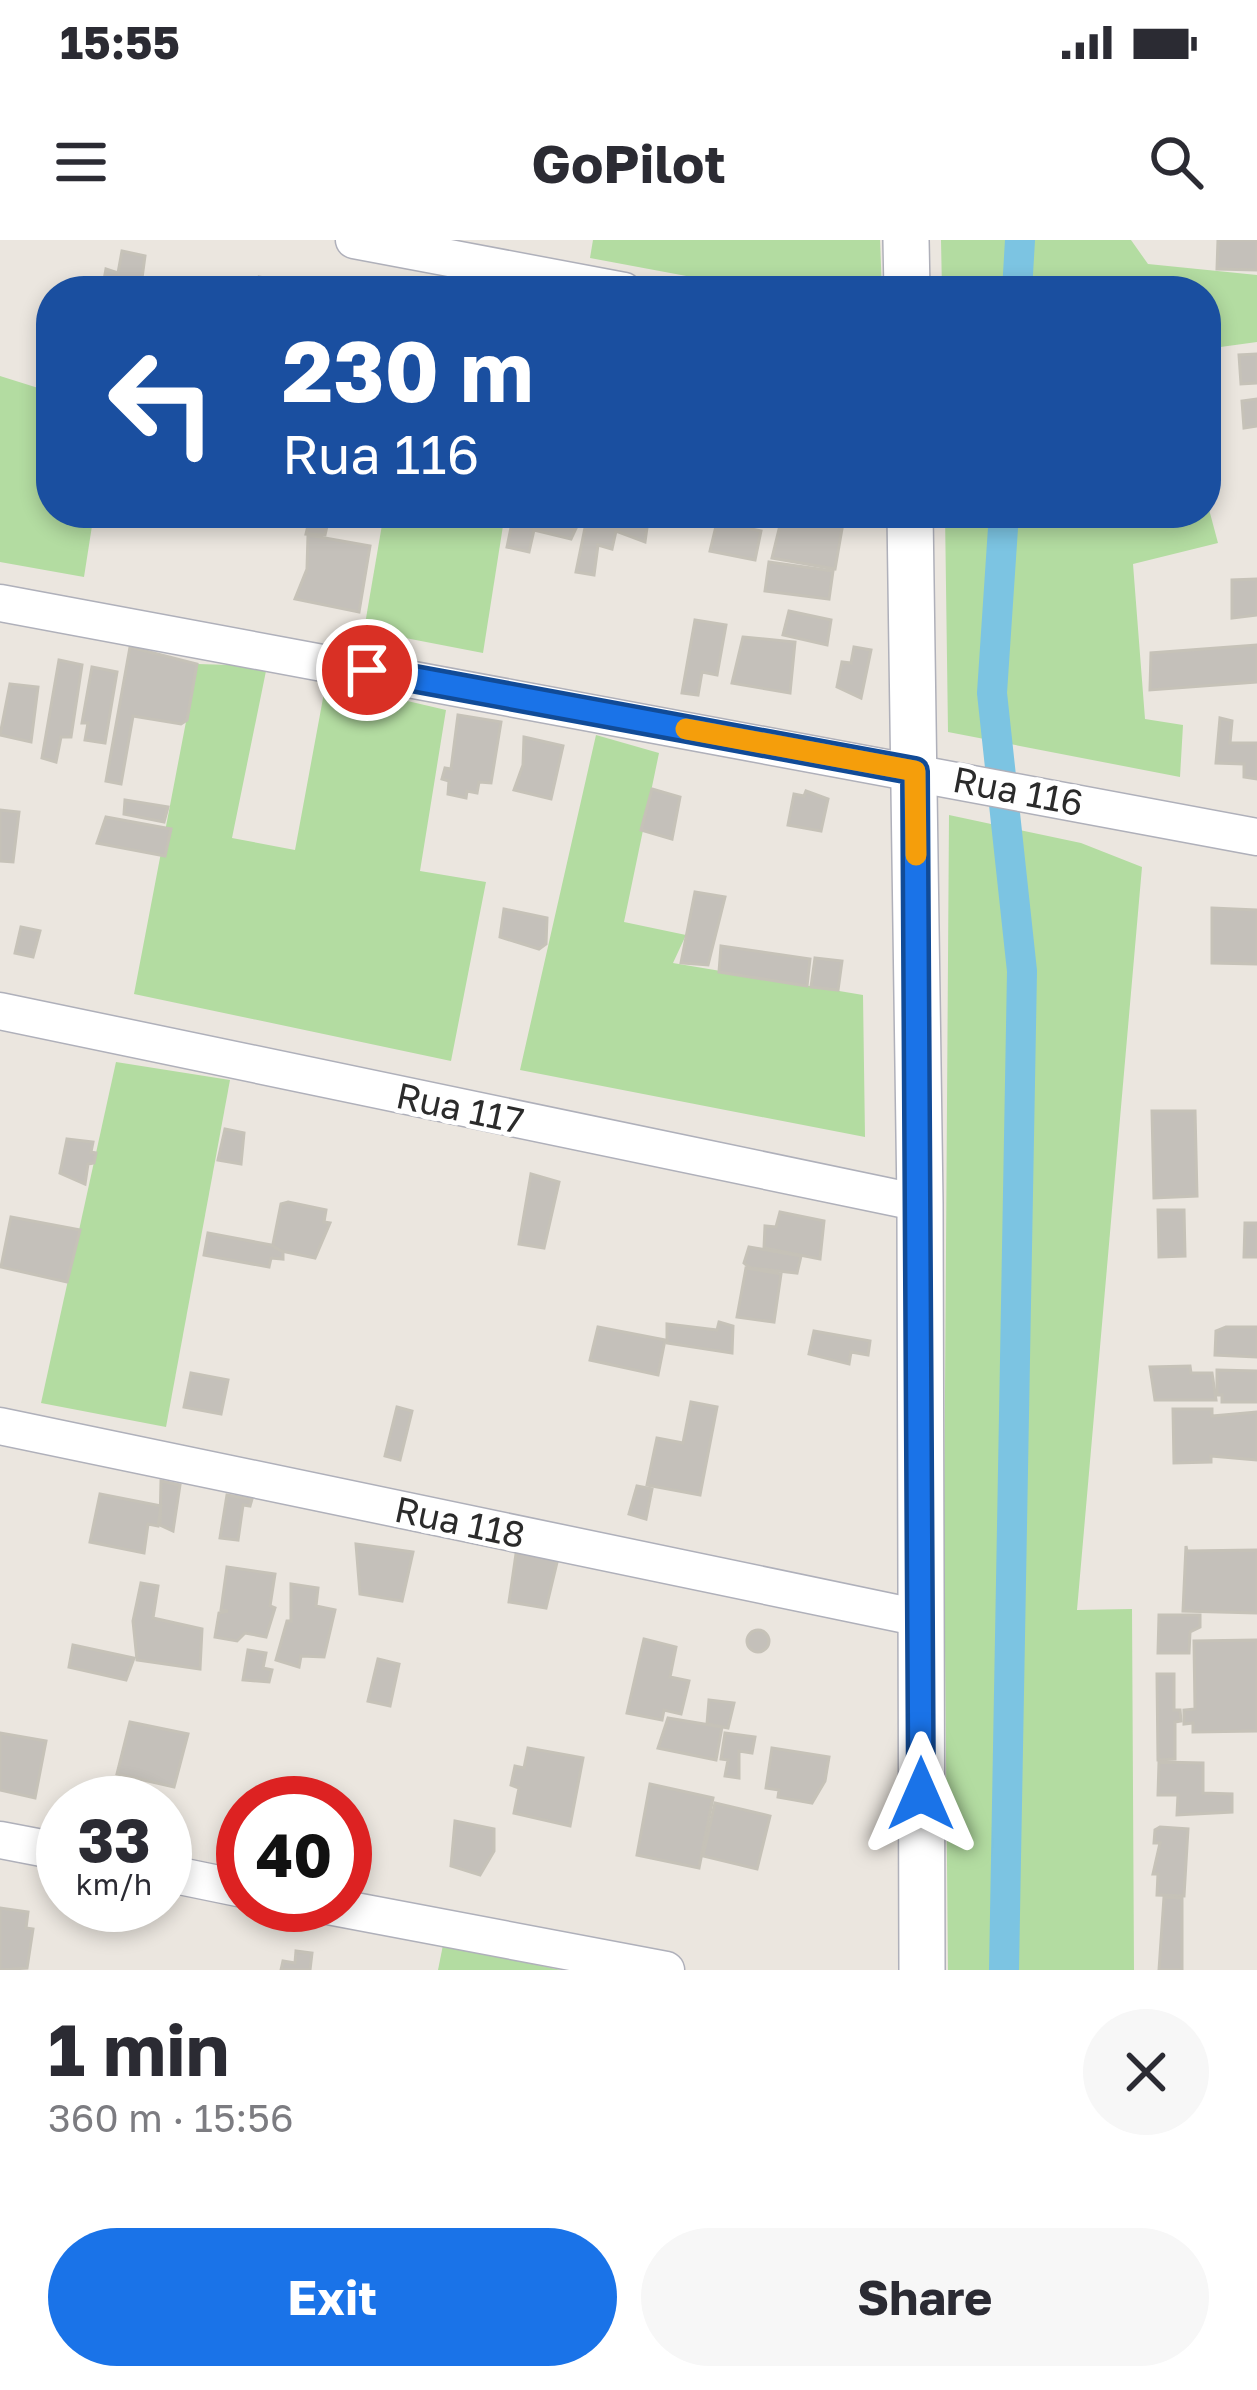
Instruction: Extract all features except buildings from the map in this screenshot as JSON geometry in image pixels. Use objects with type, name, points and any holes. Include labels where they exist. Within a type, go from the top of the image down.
[{"type":"street","points":[[354,240],[545,276]]},
{"type":"street","points":[[906,240],[907,276]]},
{"type":"street","points":[[910,528],[920,1203],[922,1970]]},
{"type":"street","name":"Rua 116","points":[[0,603],[1257,837]]},
{"type":"street","name":"Rua 117","points":[[0,1011],[920,1203]]},
{"type":"street","name":"Rua 118","points":[[0,1426],[920,1618]]},
{"type":"street","points":[[0,1840],[36,1847]]},
{"type":"street","points":[[372,1914],[666,1970]]},
{"type":"green space","points":[[593,240],[880,240],[881,276],[687,276],[590,258]]},
{"type":"green space","points":[[941,240],[1131,240],[1148,264],[1257,275],[1257,342],[1221,347],[1221,276],[942,276]]},
{"type":"green space","points":[[0,376],[36,387],[36,528],[92,528],[84,577],[0,562]]},
{"type":"green space","points":[[381,528],[503,528],[483,653],[364,630]]},
{"type":"green space","points":[[945,528],[1214,528],[1218,543],[1133,564],[1145,719],[1183,725],[1180,777],[948,732]]},
{"type":"green space","points":[[197,664],[267,666],[232,838],[295,850],[326,682],[446,710],[420,871],[486,882],[451,1061],[134,994]]},
{"type":"green space","points":[[596,735],[659,753],[624,922],[686,935],[673,963],[863,995],[865,1137],[520,1070]]},
{"type":"green space","points":[[949,815],[1081,843],[1142,867],[1077,1610],[1132,1609],[1134,1970],[948,1970],[944,1538]]},
{"type":"green space","points":[[116,1062],[230,1080],[166,1427],[41,1403]]},
{"type":"green space","points":[[443,1945],[561,1970],[438,1970]]},
{"type":"waterway","points":[[1018,276],[1020,240]]},
{"type":"waterway","points":[[1003,528],[992,693],[1022,971],[1004,1970]]},
{"type":"slow traffic","points":[[686,729],[915,771],[916,855]]},
{"type":"route","points":[[367,670],[915,771],[921,1794]]}]
